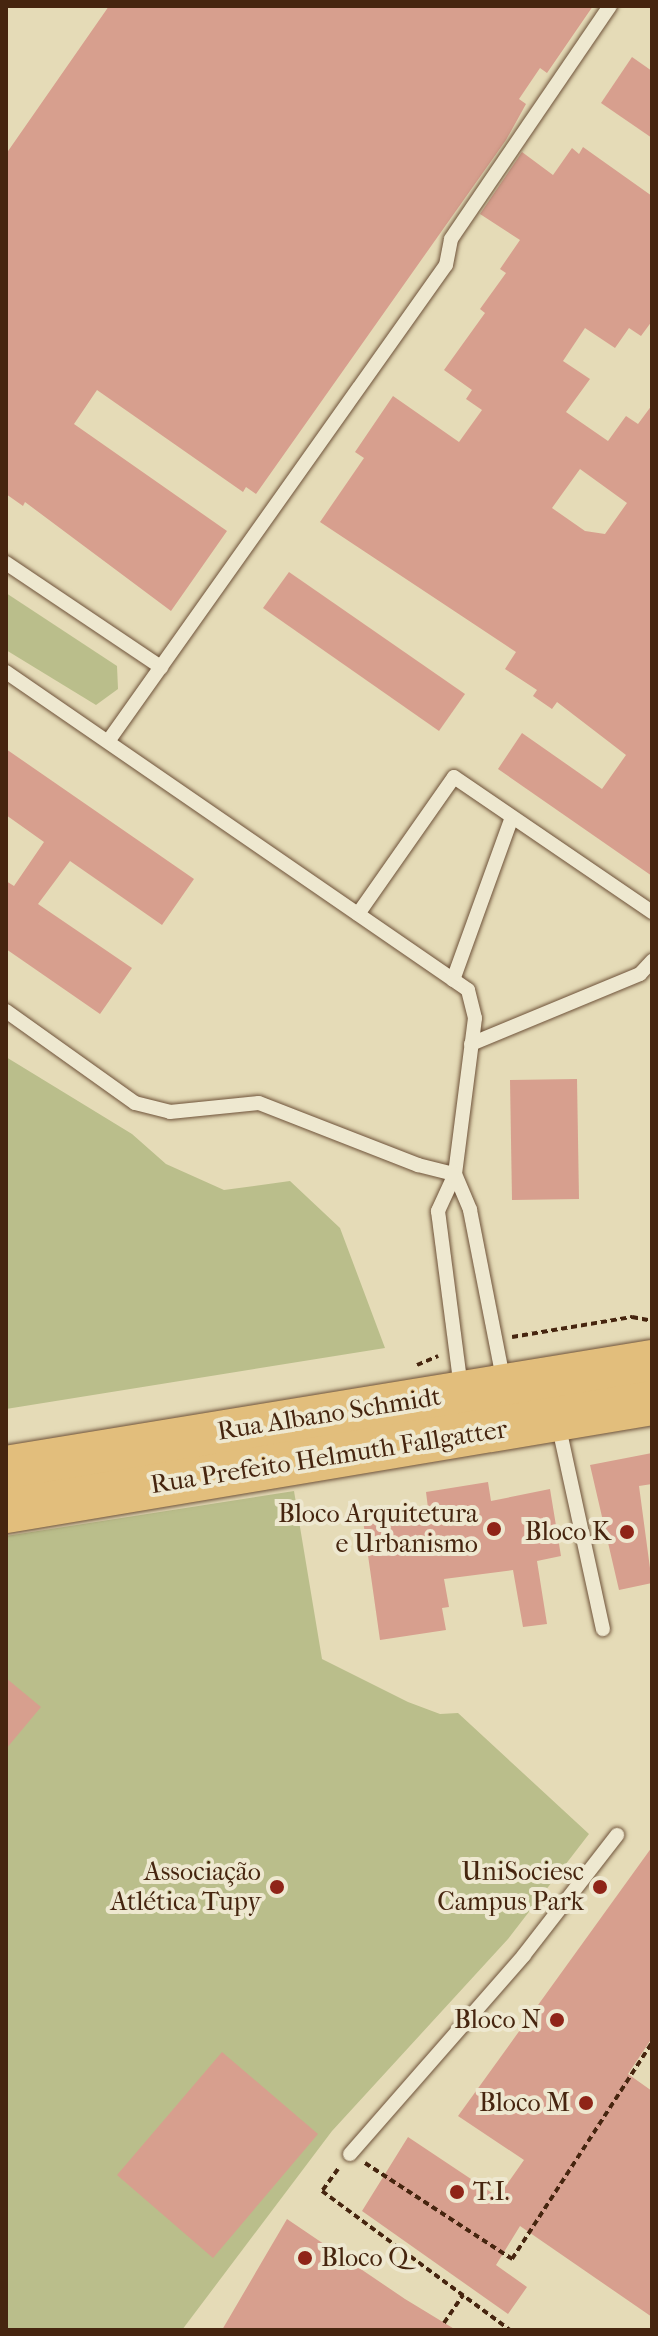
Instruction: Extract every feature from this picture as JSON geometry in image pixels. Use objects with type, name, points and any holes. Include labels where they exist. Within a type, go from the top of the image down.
[{"type":"main road","name":"Rua Albano Schmidt","points":[[6,1468],[652,1362]]},
{"type":"main road","name":"Rua Prefeito Helmuth Fallgatter","points":[[6,1511],[652,1403]]},
{"type":"lane","points":[[109,740],[446,265],[451,239],[610,6]]},
{"type":"lane","points":[[6,563],[161,667]]},
{"type":"lane","points":[[6,672],[468,990],[475,1018],[455,1174],[438,1211],[462,1392]]},
{"type":"lane","points":[[358,914],[454,777],[652,912]]},
{"type":"lane","points":[[453,980],[512,817]]},
{"type":"lane","points":[[471,1044],[640,974],[652,961]]},
{"type":"lane","points":[[6,1011],[135,1103],[170,1112],[259,1103],[418,1165],[455,1174]]},
{"type":"lane","points":[[455,1174],[470,1210],[504,1385]]},
{"type":"lane","points":[[557,1419],[603,1629]]},
{"type":"lane","points":[[350,2154],[524,1955],[617,1835]]},
{"type":"path","points":[[510,2330],[322,2191],[350,2154],[512,2259],[652,2043]]},
{"type":"path","points":[[444,2323],[463,2295]]},
{"type":"green space","points":[[6,593],[117,666],[118,689],[96,705],[6,650]]},
{"type":"green space","points":[[6,1057],[132,1134],[166,1164],[224,1190],[290,1181],[340,1228],[385,1348],[6,1409]]},
{"type":"green space","name":"Associação Atlética Tupy","points":[[294,1491],[322,1659],[408,1702],[440,1714],[458,1713],[589,1834],[508,1939],[332,2131],[182,2330],[6,2330],[6,1536]]},
{"type":"building","points":[[109,6],[593,6],[547,73],[540,68],[519,99],[526,104],[506,140],[256,494],[246,487],[243,492],[97,390],[74,424],[227,531],[171,611],[25,502],[23,506],[6,494],[6,154]]},
{"type":"building","points":[[632,57],[652,71],[652,138],[601,103]]},
{"type":"building","points":[[583,147],[652,196],[652,321],[641,336],[629,328],[615,348],[585,328],[563,361],[590,379],[566,412],[608,441],[626,416],[638,424],[652,405],[652,876],[498,769],[522,733],[602,789],[626,755],[557,702],[552,709],[533,696],[537,690],[505,669],[516,652],[320,522],[364,458],[355,452],[393,396],[459,442],[482,410],[466,399],[472,390],[444,370],[485,313],[480,309],[506,273],[500,269],[520,240],[480,214],[522,152],[553,175],[572,148],[579,154]],"holes":[[[580,469],[627,503],[605,534],[585,531],[552,508]]]},
{"type":"building","points":[[289,572],[465,694],[439,731],[263,608]]},
{"type":"building","points":[[6,749],[194,879],[162,925],[70,861],[38,904],[132,968],[100,1014],[6,949],[6,881],[14,886],[44,842],[6,815]]},
{"type":"building","points":[[577,1079],[579,1199],[512,1200],[510,1080]]},
{"type":"building","points":[[652,1453],[652,1484],[639,1486],[652,1583],[619,1590],[590,1465]]},
{"type":"building","points":[[488,1482],[491,1501],[550,1489],[561,1556],[537,1561],[547,1624],[523,1627],[513,1570],[444,1579],[449,1607],[442,1608],[446,1630],[380,1640],[363,1520],[428,1508],[426,1492]]},
{"type":"building","points":[[6,1678],[41,1707],[6,1749]]},
{"type":"building","points":[[652,1847],[652,2038],[628,2074],[652,2091],[652,2317],[520,2226],[496,2265],[527,2287],[508,2314],[362,2211],[408,2137],[498,2197],[524,2160],[458,2116]]},
{"type":"building","points":[[222,2052],[318,2134],[213,2258],[117,2175]]},
{"type":"building","name":"Bloco Q","points":[[287,2219],[405,2299],[456,2330],[222,2330]]},
{"type":"place","name":"Bloco Arquitetura e Urbanismo","points":[[494,1529]]},
{"type":"place","name":"Bloco K","points":[[627,1532]]},
{"type":"place","name":"Associação Atlética Tupy","points":[[277,1887]]},
{"type":"place","name":"UniSociesc Campus Park","points":[[600,1887]]},
{"type":"place","name":"Bloco N","points":[[557,2020]]},
{"type":"place","name":"Bloco M","points":[[586,2103]]},
{"type":"place","name":"T.I.","points":[[457,2192]]},
{"type":"place","name":"Bloco Q","points":[[305,2258]]}]
